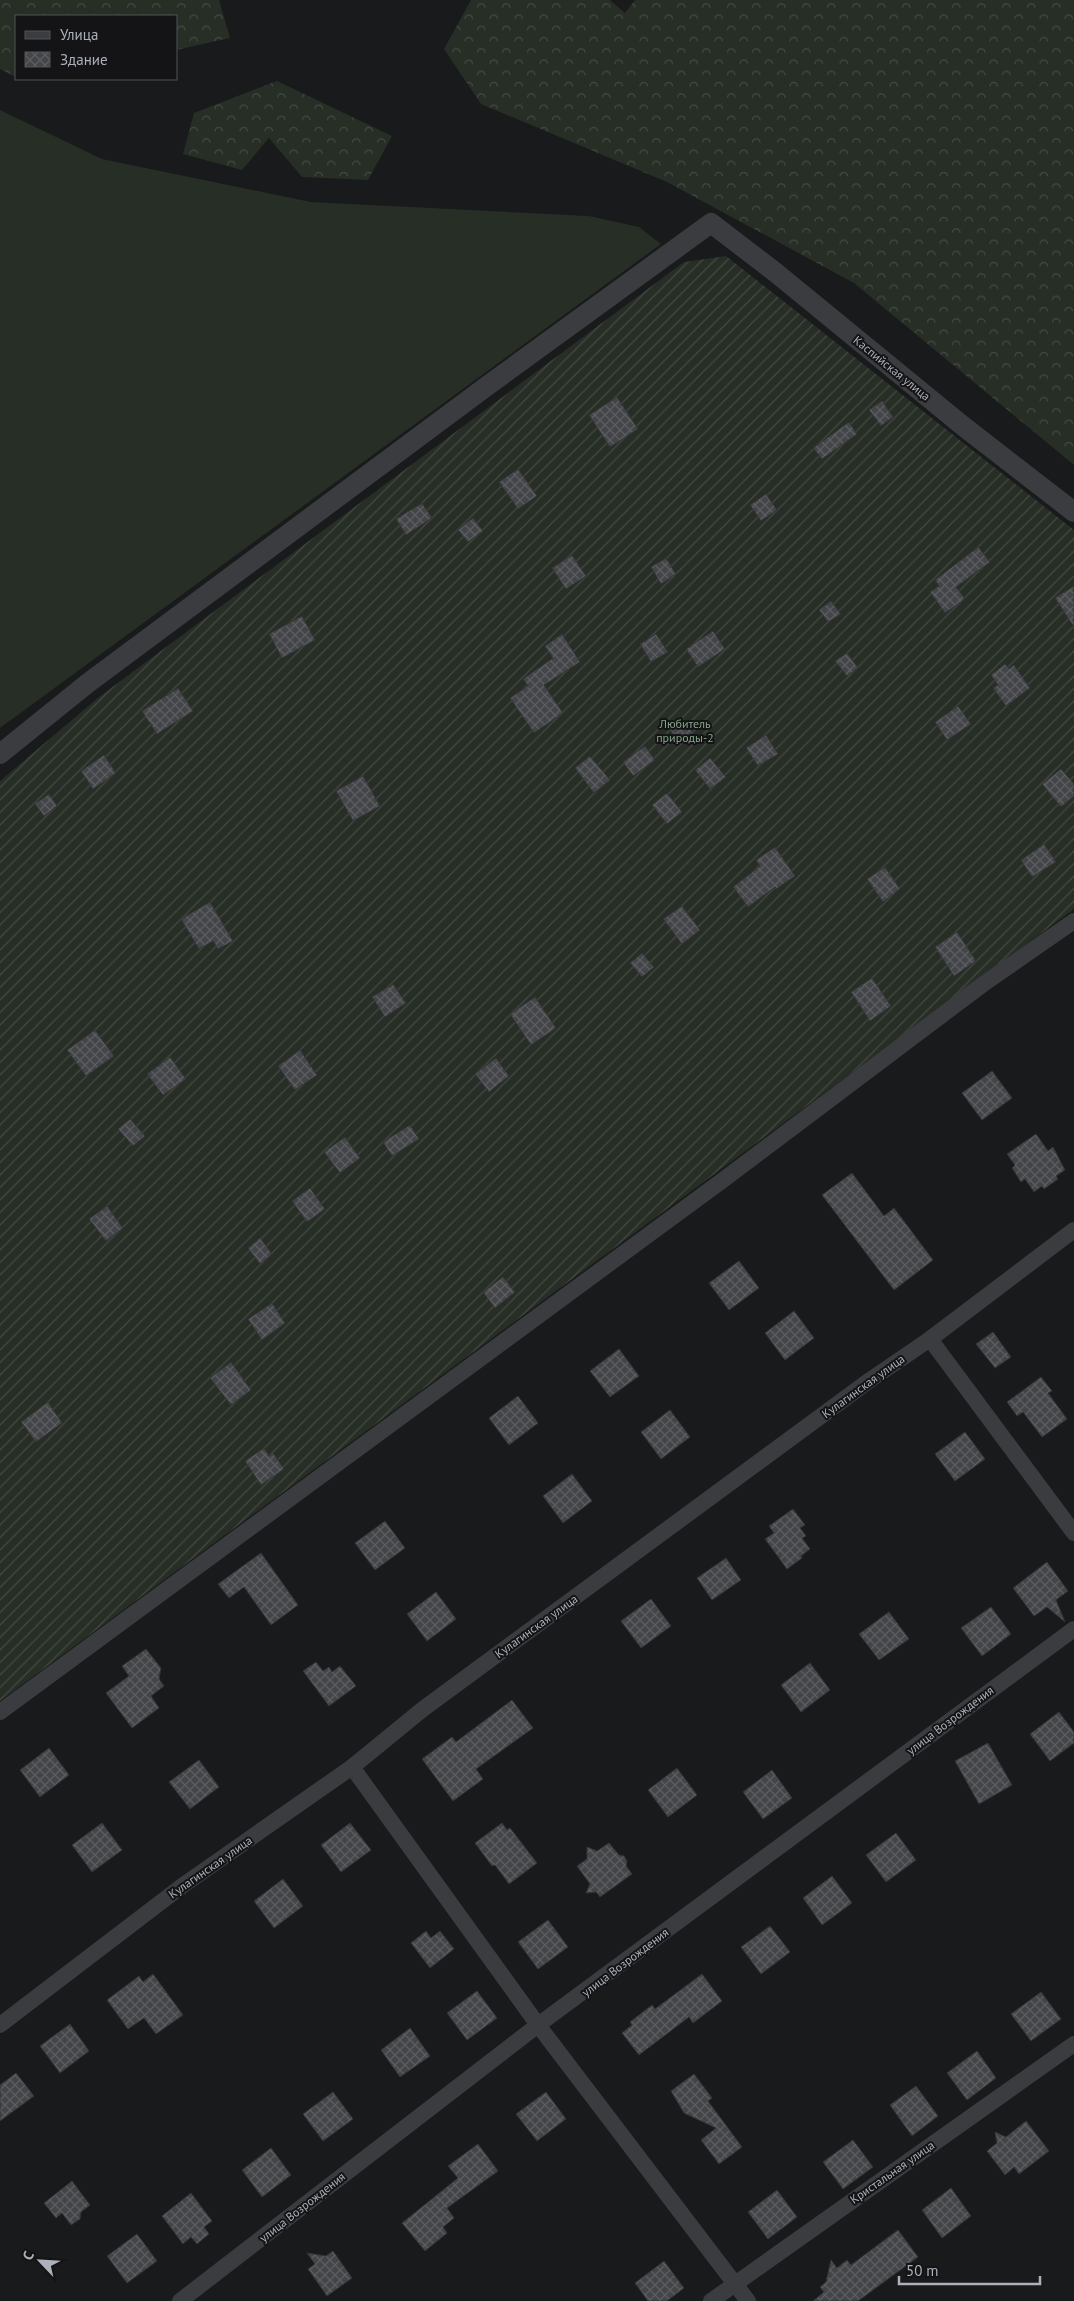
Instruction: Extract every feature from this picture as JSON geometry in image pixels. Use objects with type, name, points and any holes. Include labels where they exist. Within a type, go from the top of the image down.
[{"type":"street","name":"Каспийская улица","points":[[0,754],[96,678],[479,392],[711,223],[775,272],[963,426],[1074,512]]},
{"type":"street","points":[[0,1712],[722,1180],[982,985],[1074,921]]},
{"type":"street","name":"Кулагинская улица","points":[[0,2025],[182,1886],[352,1767],[423,1709],[870,1380],[930,1339],[1074,1230]]},
{"type":"street","points":[[930,1339],[1074,1533]]},
{"type":"street","name":"улица Возрождения","points":[[180,2301],[538,2026],[1074,1629]]},
{"type":"street","points":[[352,1767],[538,2026],[748,2301]]},
{"type":"street","name":"Кристальная улица","points":[[711,2301],[1074,2044]]},
{"type":"green space","points":[[0,0],[219,0],[230,38],[178,50],[178,15],[15,15],[15,76],[0,69]]},
{"type":"green space","points":[[471,0],[610,0],[625,13],[635,0],[1074,0],[1074,465],[854,283],[667,182],[481,104],[444,49]]},
{"type":"green space","points":[[277,81],[392,136],[368,180],[302,177],[269,138],[242,170],[183,154],[194,113]]},
{"type":"green space","points":[[0,110],[102,159],[311,202],[589,216],[639,227],[661,244],[0,728]]},
{"type":"green space","name":"Любитель природы-2","points":[[726,256],[1074,530],[1074,909],[0,1701],[0,781],[99,697],[684,262]]},
{"type":"building","points":[[617,397],[638,429],[610,447],[589,415]]},
{"type":"building","points":[[882,401],[893,417],[881,426],[869,410]]},
{"type":"building","points":[[849,422],[857,434],[822,459],[813,448]]},
{"type":"building","points":[[518,469],[537,496],[518,509],[499,482]]},
{"type":"building","points":[[766,494],[777,510],[761,521],[750,505]]},
{"type":"building","points":[[422,503],[432,518],[406,535],[396,519]]},
{"type":"building","points":[[473,518],[483,531],[468,542],[458,530]]},
{"type":"building","points":[[978,547],[990,562],[956,587],[965,599],[945,613],[930,592],[939,586],[935,580]]},
{"type":"building","points":[[572,555],[586,576],[566,589],[552,568]]},
{"type":"building","points":[[666,558],[676,574],[661,584],[651,567]]},
{"type":"building","points":[[1074,586],[1074,627],[1055,598]]},
{"type":"building","points":[[831,601],[841,614],[828,622],[819,610]]},
{"type":"building","points":[[302,616],[315,640],[282,658],[269,634]]},
{"type":"building","points":[[713,631],[725,649],[698,667],[686,649]]},
{"type":"building","points":[[562,634],[580,662],[544,685],[563,713],[534,733],[510,698],[528,686],[523,679],[553,658],[545,646]]},
{"type":"building","points":[[656,634],[668,652],[651,662],[640,644]]},
{"type":"building","points":[[847,653],[858,668],[847,676],[835,661]]},
{"type":"building","points":[[1005,664],[1009,669],[1014,665],[1030,688],[1006,706],[993,688],[998,685],[991,675]]},
{"type":"building","points":[[178,688],[193,711],[157,734],[142,711]]},
{"type":"building","points":[[958,706],[971,724],[947,740],[935,722]]},
{"type":"building","points":[[681,717],[693,733],[679,743],[668,727]]},
{"type":"building","points":[[766,735],[778,754],[758,766],[746,748]]},
{"type":"building","points":[[645,746],[655,760],[633,776],[623,762]]},
{"type":"building","points":[[104,755],[116,773],[93,789],[81,771]]},
{"type":"building","points":[[590,756],[610,780],[594,793],[575,768]]},
{"type":"building","points":[[710,758],[726,777],[710,789],[695,770]]},
{"type":"building","points":[[1061,769],[1074,784],[1074,796],[1061,807],[1042,784]]},
{"type":"building","points":[[363,776],[380,806],[353,821],[336,791]]},
{"type":"building","points":[[667,793],[682,812],[667,824],[652,805]]},
{"type":"building","points":[[49,794],[57,806],[44,816],[35,804]]},
{"type":"building","points":[[1044,844],[1056,862],[1032,877],[1021,860]]},
{"type":"building","points":[[775,847],[795,876],[776,889],[775,887],[748,907],[733,887],[760,866],[756,860]]},
{"type":"building","points":[[885,867],[900,889],[883,902],[867,879]]},
{"type":"building","points":[[210,902],[233,941],[218,949],[213,941],[199,949],[181,919]]},
{"type":"building","points":[[682,906],[700,930],[682,944],[663,919]]},
{"type":"building","points":[[957,932],[976,961],[954,976],[935,947]]},
{"type":"building","points":[[642,953],[654,967],[642,977],[630,963]]},
{"type":"building","points":[[872,978],[891,1006],[870,1021],[851,992]]},
{"type":"building","points":[[393,984],[406,1003],[385,1017],[372,997]]},
{"type":"building","points":[[535,997],[556,1028],[531,1045],[510,1014]]},
{"type":"building","points":[[95,1030],[114,1056],[86,1076],[67,1050]]},
{"type":"building","points":[[300,1050],[317,1075],[295,1090],[278,1066]]},
{"type":"building","points":[[170,1057],[186,1079],[163,1095],[147,1074]]},
{"type":"building","points":[[496,1058],[509,1076],[489,1092],[475,1074]]},
{"type":"building","points":[[992,1071],[1012,1098],[982,1120],[962,1093]]},
{"type":"building","points":[[130,1119],[145,1136],[133,1146],[118,1129]]},
{"type":"building","points":[[410,1125],[419,1139],[392,1156],[383,1142]]},
{"type":"building","points":[[1036,1134],[1048,1151],[1053,1147],[1065,1170],[1056,1176],[1058,1179],[1044,1189],[1042,1186],[1034,1192],[1025,1179],[1021,1182],[1012,1168],[1015,1165],[1007,1154]]},
{"type":"building","points":[[345,1137],[360,1158],[340,1173],[324,1152]]},
{"type":"building","points":[[852,1173],[884,1216],[894,1208],[933,1260],[894,1290],[822,1195]]},
{"type":"building","points":[[310,1188],[325,1209],[307,1222],[292,1201]]},
{"type":"building","points":[[107,1206],[123,1228],[106,1241],[89,1219]]},
{"type":"building","points":[[260,1238],[272,1254],[260,1264],[248,1248]]},
{"type":"building","points":[[739,1261],[759,1288],[729,1310],[709,1283]]},
{"type":"building","points":[[503,1277],[515,1292],[495,1308],[483,1292]]},
{"type":"building","points":[[272,1303],[285,1323],[262,1340],[248,1319]]},
{"type":"building","points":[[794,1311],[814,1338],[785,1360],[765,1333]]},
{"type":"building","points":[[993,1332],[1011,1357],[995,1368],[976,1344]]},
{"type":"building","points":[[619,1349],[639,1376],[610,1397],[590,1371]]},
{"type":"building","points":[[231,1362],[251,1390],[231,1405],[210,1378]]},
{"type":"building","points":[[1041,1377],[1052,1391],[1048,1393],[1067,1419],[1042,1437],[1023,1412],[1017,1416],[1007,1402]]},
{"type":"building","points":[[518,1396],[538,1423],[509,1445],[489,1418]]},
{"type":"building","points":[[48,1402],[62,1423],[36,1442],[21,1422]]},
{"type":"building","points":[[670,1410],[690,1437],[661,1459],[641,1432]]},
{"type":"building","points":[[965,1432],[985,1459],[955,1481],[935,1454]]},
{"type":"building","points":[[264,1448],[269,1456],[273,1453],[284,1469],[261,1485],[245,1461]]},
{"type":"building","points":[[572,1474],[592,1501],[563,1523],[543,1496]]},
{"type":"building","points":[[793,1509],[805,1525],[800,1528],[806,1536],[802,1538],[810,1549],[801,1556],[802,1558],[787,1569],[765,1539],[774,1533],[769,1526]]},
{"type":"building","points":[[385,1521],[405,1548],[375,1570],[355,1543]]},
{"type":"building","points":[[261,1553],[298,1605],[271,1625],[244,1587],[229,1598],[218,1584]]},
{"type":"building","points":[[726,1558],[741,1580],[712,1600],[697,1578]]},
{"type":"building","points":[[1047,1562],[1068,1591],[1056,1600],[1065,1622],[1047,1607],[1034,1616],[1013,1588]]},
{"type":"building","points":[[436,1592],[456,1619],[427,1641],[407,1614]]},
{"type":"building","points":[[651,1599],[671,1626],[641,1648],[621,1621]]},
{"type":"building","points":[[991,1607],[1011,1634],[982,1656],[961,1628]]},
{"type":"building","points":[[889,1612],[909,1639],[879,1660],[859,1634]]},
{"type":"building","points":[[146,1649],[161,1668],[159,1679],[164,1686],[151,1696],[159,1708],[132,1728],[106,1693],[129,1676],[122,1666]]},
{"type":"building","points":[[316,1662],[323,1671],[329,1667],[332,1672],[340,1666],[356,1686],[329,1706],[303,1671]]},
{"type":"building","points":[[810,1663],[830,1690],[801,1712],[781,1685]]},
{"type":"building","points":[[512,1700],[533,1728],[476,1769],[483,1779],[453,1801],[422,1759],[452,1737],[456,1742]]},
{"type":"building","points":[[1059,1712],[1074,1732],[1074,1743],[1050,1761],[1030,1734]]},
{"type":"building","points":[[988,1743],[1012,1785],[979,1804],[955,1761]]},
{"type":"building","points":[[49,1748],[69,1775],[40,1797],[20,1770]]},
{"type":"building","points":[[199,1760],[219,1787],[190,1809],[169,1782]]},
{"type":"building","points":[[677,1768],[697,1795],[668,1817],[648,1790]]},
{"type":"building","points":[[772,1770],[792,1798],[763,1819],[743,1792]]},
{"type":"building","points":[[102,1823],[122,1850],[92,1872],[72,1845]]},
{"type":"building","points":[[350,1823],[371,1850],[341,1872],[321,1845]]},
{"type":"building","points":[[502,1823],[507,1830],[510,1828],[537,1863],[509,1884],[495,1865],[492,1866],[475,1843]]},
{"type":"building","points":[[896,1833],[916,1860],[886,1882],[866,1855]]},
{"type":"building","points":[[609,1843],[619,1855],[624,1856],[627,1861],[626,1866],[632,1874],[600,1897],[596,1892],[586,1893],[590,1884],[577,1866],[587,1859],[587,1847],[597,1851]]},
{"type":"building","points":[[832,1876],[852,1903],[822,1925],[803,1898]]},
{"type":"building","points":[[283,1879],[303,1906],[274,1928],[254,1901]]},
{"type":"building","points":[[548,1920],[568,1947],[538,1969],[518,1942]]},
{"type":"building","points":[[770,1926],[790,1952],[761,1974],[741,1947]]},
{"type":"building","points":[[426,1931],[431,1938],[440,1931],[454,1949],[430,1968],[411,1943]]},
{"type":"building","points":[[153,1974],[183,2015],[156,2034],[144,2018],[128,2029],[107,2000],[139,1976],[143,1982]]},
{"type":"building","points":[[702,1974],[722,2001],[693,2023],[689,2017],[639,2055],[622,2033],[632,2025],[630,2022],[652,2005],[655,2009]]},
{"type":"building","points":[[477,1991],[497,2018],[467,2040],[447,2013]]},
{"type":"building","points":[[1041,1992],[1061,2019],[1031,2041],[1011,2014]]},
{"type":"building","points":[[70,2024],[89,2051],[60,2073],[40,2046]]},
{"type":"building","points":[[410,2028],[430,2056],[400,2077],[381,2050]]},
{"type":"building","points":[[977,2051],[996,2078],[967,2100],[947,2073]]},
{"type":"building","points":[[16,2073],[34,2096],[0,2121],[0,2085]]},
{"type":"building","points":[[694,2074],[712,2098],[708,2101],[742,2147],[719,2164],[701,2140],[716,2128],[684,2113],[671,2091]]},
{"type":"building","points":[[916,2086],[938,2116],[912,2136],[890,2105]]},
{"type":"building","points":[[333,2092],[353,2119],[323,2141],[303,2114]]},
{"type":"building","points":[[546,2092],[566,2119],[537,2141],[516,2114]]},
{"type":"building","points":[[1026,2121],[1049,2151],[1019,2174],[1014,2167],[1005,2175],[987,2151],[997,2143],[995,2132],[1006,2137]]},
{"type":"building","points":[[853,2140],[873,2167],[843,2189],[823,2162]]},
{"type":"building","points":[[478,2144],[498,2171],[447,2208],[454,2218],[443,2227],[447,2233],[425,2251],[402,2223],[458,2178],[448,2166]]},
{"type":"building","points":[[271,2148],[291,2175],[262,2197],[242,2170]]},
{"type":"building","points":[[72,2181],[90,2205],[81,2212],[80,2219],[71,2225],[62,2213],[56,2218],[44,2203]]},
{"type":"building","points":[[951,2188],[971,2216],[942,2238],[922,2210]]},
{"type":"building","points":[[777,2190],[797,2217],[768,2239],[748,2212]]},
{"type":"building","points":[[191,2193],[212,2221],[204,2227],[209,2234],[197,2244],[191,2237],[183,2244],[162,2216]]},
{"type":"building","points":[[898,2230],[918,2257],[858,2301],[813,2301],[824,2292],[820,2287],[826,2282],[831,2260],[837,2268],[847,2260],[851,2265]]},
{"type":"building","points":[[137,2234],[157,2261],[127,2283],[107,2256]]},
{"type":"building","points":[[333,2251],[352,2278],[327,2296],[308,2269],[315,2264],[307,2253],[326,2256]]},
{"type":"building","points":[[664,2261],[684,2288],[667,2301],[648,2301],[635,2283]]}]
